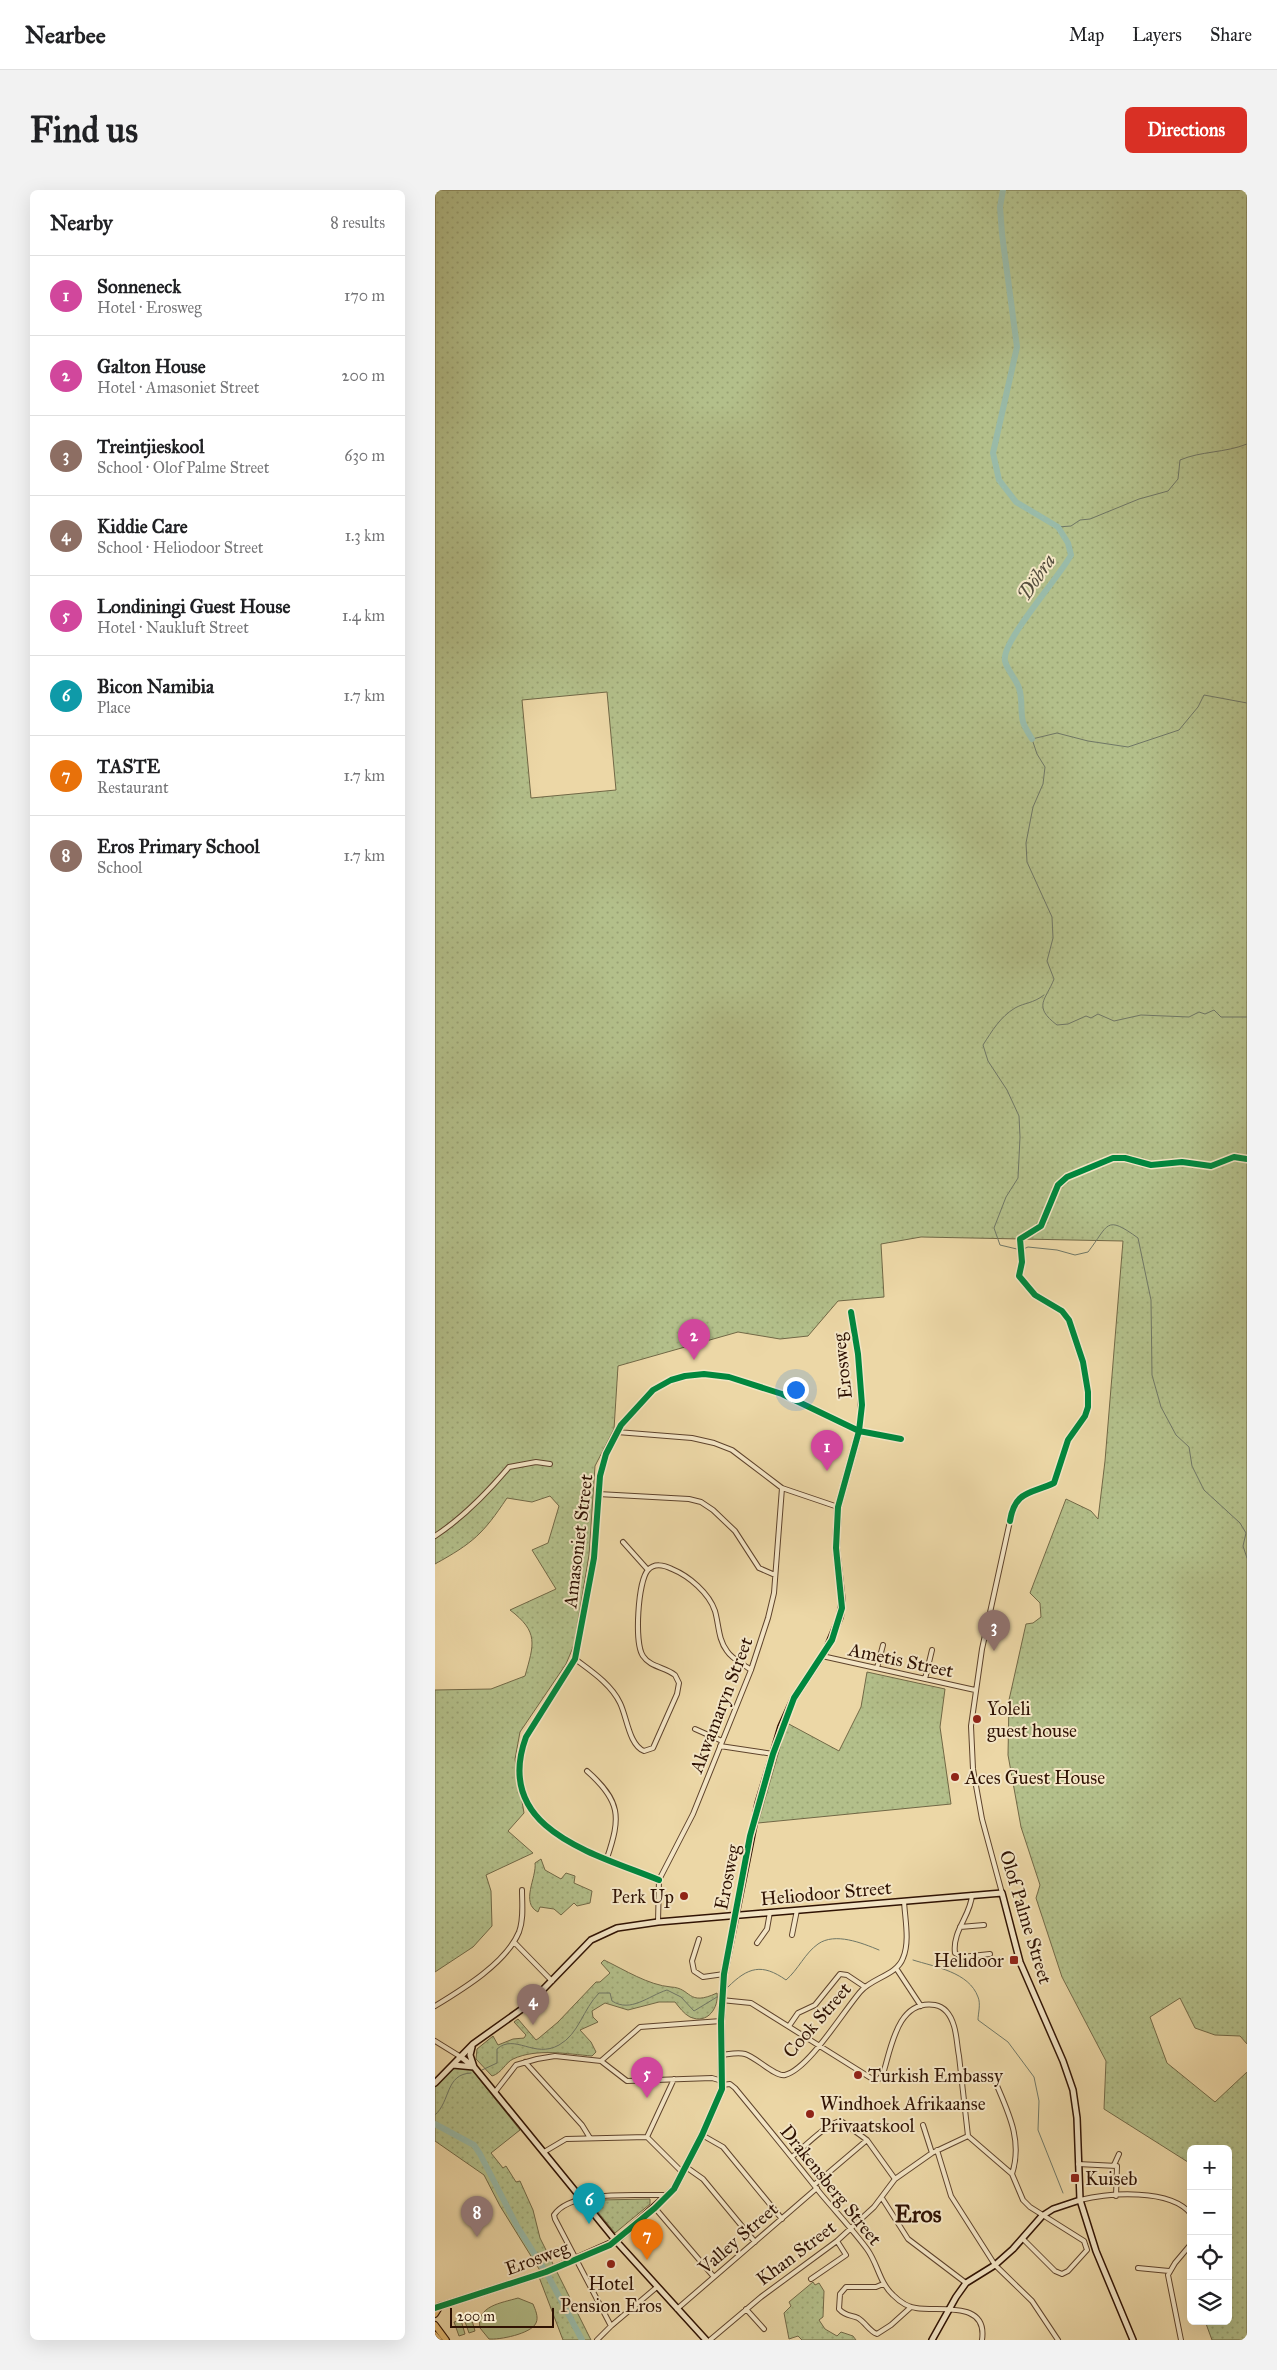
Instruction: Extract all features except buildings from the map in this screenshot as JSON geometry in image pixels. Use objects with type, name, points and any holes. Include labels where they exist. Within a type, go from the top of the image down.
[{"type":"main road","points":[[435,2314],[437,2306]]},
{"type":"main road","points":[[435,2325],[446,2340]]},
{"type":"street","name":"Erosweg","points":[[437,2306],[538,2275],[577,2260],[616,2241],[669,2195],[683,2174],[702,2135],[722,2083],[721,2000],[724,1974],[754,1820],[773,1754],[794,1698],[835,1633],[842,1602],[836,1548],[838,1507],[859,1431],[861,1395],[858,1354],[851,1312]]},
{"type":"street","name":"Amasoniet Street","points":[[659,1880],[570,1844],[544,1826],[534,1813],[522,1785],[521,1758],[526,1737],[575,1659],[594,1558],[601,1471],[617,1432],[638,1406],[660,1386],[676,1378],[704,1374],[729,1377],[755,1384],[790,1398],[859,1431],[901,1439]]},
{"type":"street","points":[[617,1432],[682,1437],[714,1442],[733,1450],[782,1488],[838,1507]]},
{"type":"street","points":[[435,1536],[458,1521],[509,1467],[536,1462],[550,1464]]},
{"type":"street","name":"Akwamaryn Street","points":[[658,1922],[659,1880],[683,1836],[751,1670],[769,1618],[775,1575],[782,1488]]},
{"type":"street","points":[[598,1494],[689,1499],[701,1502],[735,1531],[759,1568],[775,1575]]},
{"type":"street","name":"Olof Palme Street","points":[[1010,1521],[975,1690],[971,1726],[973,1769],[982,1819],[1020,1962],[1063,2061],[1073,2090],[1077,2118],[1080,2200],[1096,2251],[1133,2340]]},
{"type":"street","points":[[623,1542],[648,1570]]},
{"type":"street","points":[[575,1659],[614,1693],[623,1709],[636,1746],[644,1751],[653,1748],[677,1694],[679,1682],[675,1675],[650,1663],[639,1650],[637,1624],[644,1577],[648,1570],[656,1565],[671,1568],[681,1573],[699,1588],[713,1606],[720,1638],[726,1651],[751,1670]]},
{"type":"street","points":[[877,1668],[883,1645]]},
{"type":"street","points":[[925,1679],[932,1650]]},
{"type":"street","name":"Ametis Street","points":[[822,1656],[975,1690]]},
{"type":"street","points":[[695,1729],[721,1743],[773,1754]]},
{"type":"street","points":[[587,1771],[603,1785],[616,1812],[617,1828],[607,1858]]},
{"type":"street","points":[[435,2006],[491,1966],[513,1942],[522,1919],[522,1890]]},
{"type":"street","name":"Heliodoor Street","points":[[435,2083],[473,2044],[515,2016],[584,1945],[604,1932],[624,1926],[658,1922],[1002,1893]]},
{"type":"street","points":[[972,1895],[972,1906],[960,1927],[954,1950],[957,1956],[991,1954]]},
{"type":"street","points":[[904,1901],[905,1952],[896,1968],[921,2006]]},
{"type":"street","points":[[792,1935],[797,1910]]},
{"type":"street","points":[[757,1943],[767,1929],[770,1912]]},
{"type":"street","points":[[960,1927],[984,1925]]},
{"type":"street","points":[[699,1938],[692,1961],[694,1971],[703,1977],[724,1974]]},
{"type":"street","points":[[513,1942],[551,1981]]},
{"type":"street","name":"Cook Street","points":[[722,2055],[745,2054],[783,2076],[796,2068],[819,2045],[865,1986],[896,1968]]},
{"type":"street","points":[[789,2026],[798,2014],[815,2005],[840,1974],[847,1975],[865,1986]]},
{"type":"street","points":[[721,2000],[751,2002],[866,2077],[877,2080],[883,2074],[898,2026],[905,2015],[921,2006],[941,2007],[951,2018],[955,2028],[968,2136],[1005,2165],[1012,2174],[1023,2200],[1042,2216],[1084,2241],[1087,2247],[1085,2254],[1068,2271],[1057,2273],[1023,2240]]},
{"type":"street","points":[[601,2061],[640,2027],[721,2021]]},
{"type":"street","points":[[435,2041],[474,2067],[616,2241],[706,2340]]},
{"type":"street","points":[[473,2044],[471,2056],[474,2067]]},
{"type":"street","points":[[495,2092],[513,2068],[525,2062],[555,2056],[601,2061],[627,2081],[712,2078],[722,2083]]},
{"type":"street","points":[[525,2062],[582,2125],[590,2138]]},
{"type":"street","points":[[453,2065],[474,2067]]},
{"type":"street","points":[[961,2078],[985,2074],[991,2076],[995,2081],[1015,2136],[1017,2155],[1012,2174]]},
{"type":"street","points":[[647,2137],[674,2079]]},
{"type":"street","name":"Drakensberg Street","points":[[722,2083],[730,2084],[735,2088],[850,2229],[874,2261],[883,2284],[895,2297],[911,2307]]},
{"type":"street","points":[[791,2157],[836,2122],[845,2124],[867,2140],[895,2179]]},
{"type":"street","points":[[923,2125],[932,2153]]},
{"type":"street","points":[[702,2135],[723,2147],[782,2219]]},
{"type":"street","name":"Khan Street","points":[[710,2340],[746,2310],[837,2241],[882,2198],[895,2179],[937,2150],[968,2136]]},
{"type":"street","points":[[544,2152],[563,2140],[647,2137],[683,2174]]},
{"type":"street","name":"Valley Street","points":[[677,2309],[782,2219],[815,2186],[867,2140]]},
{"type":"street","points":[[937,2150],[951,2196],[995,2265],[1037,2307],[1058,2340]]},
{"type":"street","points":[[1114,2165],[1119,2154]]},
{"type":"street","points":[[1078,2164],[1114,2165],[1118,2168],[1116,2196]]},
{"type":"street","points":[[686,2167],[703,2179],[755,2242]]},
{"type":"street","points":[[611,2326],[555,2220],[555,2215],[563,2207],[581,2198],[669,2195]]},
{"type":"street","points":[[932,2340],[948,2310],[966,2283],[995,2265],[1023,2240],[1042,2216],[1053,2209],[1080,2200],[1116,2196],[1167,2198],[1187,2211]]},
{"type":"street","points":[[882,2198],[908,2239],[966,2283]]},
{"type":"street","points":[[655,2208],[714,2277]]},
{"type":"street","points":[[811,2279],[846,2255],[837,2241]]},
{"type":"street","points":[[1181,2340],[1168,2281],[1169,2272],[1187,2249]]},
{"type":"street","points":[[1138,2268],[1169,2272]]},
{"type":"street","points":[[883,2284],[845,2287],[840,2294],[839,2309],[847,2316],[859,2319],[877,2334],[881,2333],[911,2307],[961,2310],[978,2318],[983,2331],[982,2340]]},
{"type":"street","points":[[597,2340],[657,2287]]},
{"type":"street","points":[[746,2310],[764,2329]]},
{"type":"green space","points":[[435,190],[1247,190],[1247,2044],[1240,2036],[1215,2035],[1195,2028],[1180,1998],[1150,2017],[1167,2063],[1215,2102],[1247,2072],[1247,2340],[1212,2340],[1206,2325],[1232,2325],[1232,2145],[1187,2145],[1187,2161],[1104,2109],[1106,2061],[1062,1977],[1036,1898],[1040,1885],[1021,1827],[1008,1755],[1009,1700],[1026,1624],[1033,1623],[1041,1617],[1040,1603],[1030,1593],[1066,1499],[1091,1511],[1098,1519],[1105,1461],[1123,1241],[921,1237],[881,1244],[884,1297],[838,1301],[808,1336],[780,1339],[738,1332],[618,1366],[614,1429],[595,1466],[589,1555],[574,1645],[566,1664],[520,1732],[515,1759],[524,1813],[508,1831],[533,1853],[486,1875],[491,1891],[492,1926],[473,1947],[435,1972],[435,1690],[491,1689],[525,1676],[531,1655],[532,1639],[526,1625],[510,1610],[556,1589],[532,1550],[548,1543],[559,1506],[550,1496],[532,1502],[507,1498],[484,1529],[459,1550],[435,1564]],"holes":[[[607,692],[616,790],[531,798],[522,700]]]},
{"type":"green space","points":[[867,1672],[945,1689],[940,1727],[951,1804],[758,1823],[787,1723],[839,1751],[861,1707]]},
{"type":"green space","points":[[541,1859],[545,1870],[561,1879],[566,1873],[575,1876],[574,1883],[592,1891],[590,1903],[577,1906],[574,1903],[561,1915],[554,1909],[540,1907],[538,1912],[533,1908],[530,1903],[530,1889],[535,1863]]},
{"type":"green space","points":[[604,1960],[645,1980],[683,1990],[695,1998],[707,1997],[717,1993],[714,2009],[707,2017],[696,2019],[686,2014],[675,2002],[659,2002],[628,2010],[605,2003],[592,2011],[593,2017],[598,2022],[580,2030],[591,2042],[596,2052],[592,2056],[542,2053],[522,2056],[513,2059],[492,2076],[476,2059],[477,2049],[493,2036],[498,2045],[513,2039],[524,2038],[526,2035],[514,2022],[518,2019],[536,2040],[539,2038],[558,2022],[596,1982],[600,1982],[610,1973],[601,1963]]},
{"type":"green space","points":[[458,2066],[472,2070],[520,2130],[491,2153],[503,2168],[506,2166],[516,2182],[520,2181],[533,2210],[540,2238],[591,2340],[563,2340],[539,2277],[541,2274],[539,2269],[500,2206],[484,2175],[435,2141],[435,2087]]},
{"type":"green space","points":[[650,2199],[650,2204],[615,2233],[593,2206],[600,2200]]},
{"type":"green space","points":[[813,2282],[815,2285],[819,2283],[824,2291],[823,2317],[819,2320],[825,2329],[837,2336],[841,2332],[853,2336],[856,2340],[802,2340],[798,2336],[789,2339],[784,2313],[791,2306],[789,2302]]},
{"type":"green space","points":[[518,2298],[533,2304],[537,2316],[536,2323],[533,2327],[522,2333],[489,2339],[480,2328],[482,2315],[486,2310],[497,2304]]},
{"type":"green space","points":[[471,2317],[475,2331],[469,2333],[464,2319]]},
{"type":"green space","points":[[461,2320],[465,2334],[459,2336],[454,2322]]},
{"type":"waterway","name":"Döbra","points":[[1003,190],[1000,207],[1002,234],[1017,347],[993,453],[999,480],[1016,502],[1058,527],[1068,543],[1071,555],[1021,625],[1006,652],[1006,664],[1020,692],[1023,722],[1032,739]]},
{"type":"waterway","points":[[1058,527],[1071,526],[1080,520],[1090,519],[1139,499],[1168,491],[1178,479],[1180,460],[1247,444]]},
{"type":"waterway","points":[[1247,703],[1204,695],[1198,707],[1179,730],[1128,747],[1088,741],[1057,733],[1032,739],[1037,754],[1045,767],[1043,784],[1033,807],[1026,843],[1027,862],[1052,917],[1053,938],[1047,961],[1054,979],[1043,1003],[1043,1008],[1049,1018],[1057,1025],[1068,1024],[1086,1016],[1091,1018],[1098,1014],[1114,1021],[1141,1015],[1189,1017],[1199,1012],[1205,1014],[1214,1010],[1221,1017],[1247,1017]]},
{"type":"waterway","points":[[1044,995],[1019,1006],[1005,1016],[983,1045],[988,1061],[1007,1090],[1019,1116],[1018,1178],[1006,1197],[994,1228],[1000,1245],[1021,1250],[1028,1247],[1057,1250],[1075,1255],[1088,1252],[1104,1229],[1113,1225],[1119,1226],[1138,1238],[1151,1300],[1152,1375],[1161,1407],[1176,1435],[1189,1447],[1192,1466],[1204,1490],[1240,1523],[1246,1533],[1243,1546],[1247,1558]]},
{"type":"waterway","points":[[728,1987],[742,1975],[762,1969],[770,1971],[786,1980],[813,1948],[832,1939],[849,1940],[879,1950]]},
{"type":"waterway","points":[[913,1960],[941,1968],[967,1982],[974,1989],[979,2000],[978,2020],[1008,2042],[1034,2077],[1039,2101],[1038,2130],[1063,2193]]},
{"type":"waterway","points":[[482,2070],[497,2063],[497,2049],[504,2045],[518,2044],[541,2049],[550,2049],[559,2045],[576,2028],[599,1993],[610,1993],[612,2001],[626,2005],[639,2002],[667,1990],[681,1997],[694,2011],[717,1997]]},
{"type":"waterway","points":[[435,2115],[444,2103],[452,2083],[457,2078],[471,2073]]},
{"type":"waterway","points":[[435,2124],[474,2145],[517,2226],[546,2272],[582,2340]]},
{"type":"cycle path","points":[[1010,1521],[1012,1511],[1020,1498],[1054,1483],[1068,1440],[1085,1416],[1088,1407],[1088,1392],[1083,1362],[1069,1320],[1062,1311],[1035,1295],[1019,1276],[1022,1262],[1020,1239],[1041,1226],[1058,1185],[1067,1177],[1113,1158],[1125,1158],[1151,1165],[1182,1162],[1211,1166],[1234,1157],[1247,1159]]},
{"type":"cycle path","points":[[435,2308],[546,2272],[610,2245],[655,2208],[674,2189],[702,2135],[722,2089],[721,2021],[724,1974],[750,1836],[773,1754],[794,1698],[832,1640],[842,1608],[836,1548],[838,1507],[859,1431],[862,1405],[858,1354],[851,1312]]},
{"type":"cycle path","points":[[659,1880],[580,1848],[556,1834],[537,1816],[524,1795],[519,1769],[526,1737],[575,1659],[594,1558],[600,1476],[606,1454],[621,1425],[653,1390],[671,1380],[704,1374],[729,1377],[782,1394],[859,1431],[901,1439]]},
{"type":"place","name":"Galton House","points":[[694,1360]]},
{"type":"place","name":"Sonneneck","points":[[827,1471]]},
{"type":"place","name":"Treintjieskool","points":[[994,1651]]},
{"type":"place","name":"Yoleli guest house","points":[[977,1719]]},
{"type":"place","name":"Aces Guest House","points":[[955,1777]]},
{"type":"place","name":"Perk Up","points":[[684,1896]]},
{"type":"place","name":"Helidoor","points":[[1014,1960]]},
{"type":"place","name":"Kiddie Care","points":[[533,2025]]},
{"type":"place","name":"Turkish Embassy","points":[[858,2075]]},
{"type":"place","name":"Londiningi Guest House","points":[[647,2098]]},
{"type":"place","name":"Windhoek Afrikaanse Privaatskool","points":[[810,2114]]},
{"type":"place","name":"Kuiseb","points":[[1075,2178]]},
{"type":"place","name":"Bicon Namibia","points":[[589,2224]]},
{"type":"place","name":"Eros Primary School","points":[[477,2237]]},
{"type":"place","name":"TASTE","points":[[647,2260]]},
{"type":"place","name":"Hotel Pension Eros","points":[[611,2264]]},
{"type":"district","name":"Eros","points":[[918,2214]]}]
